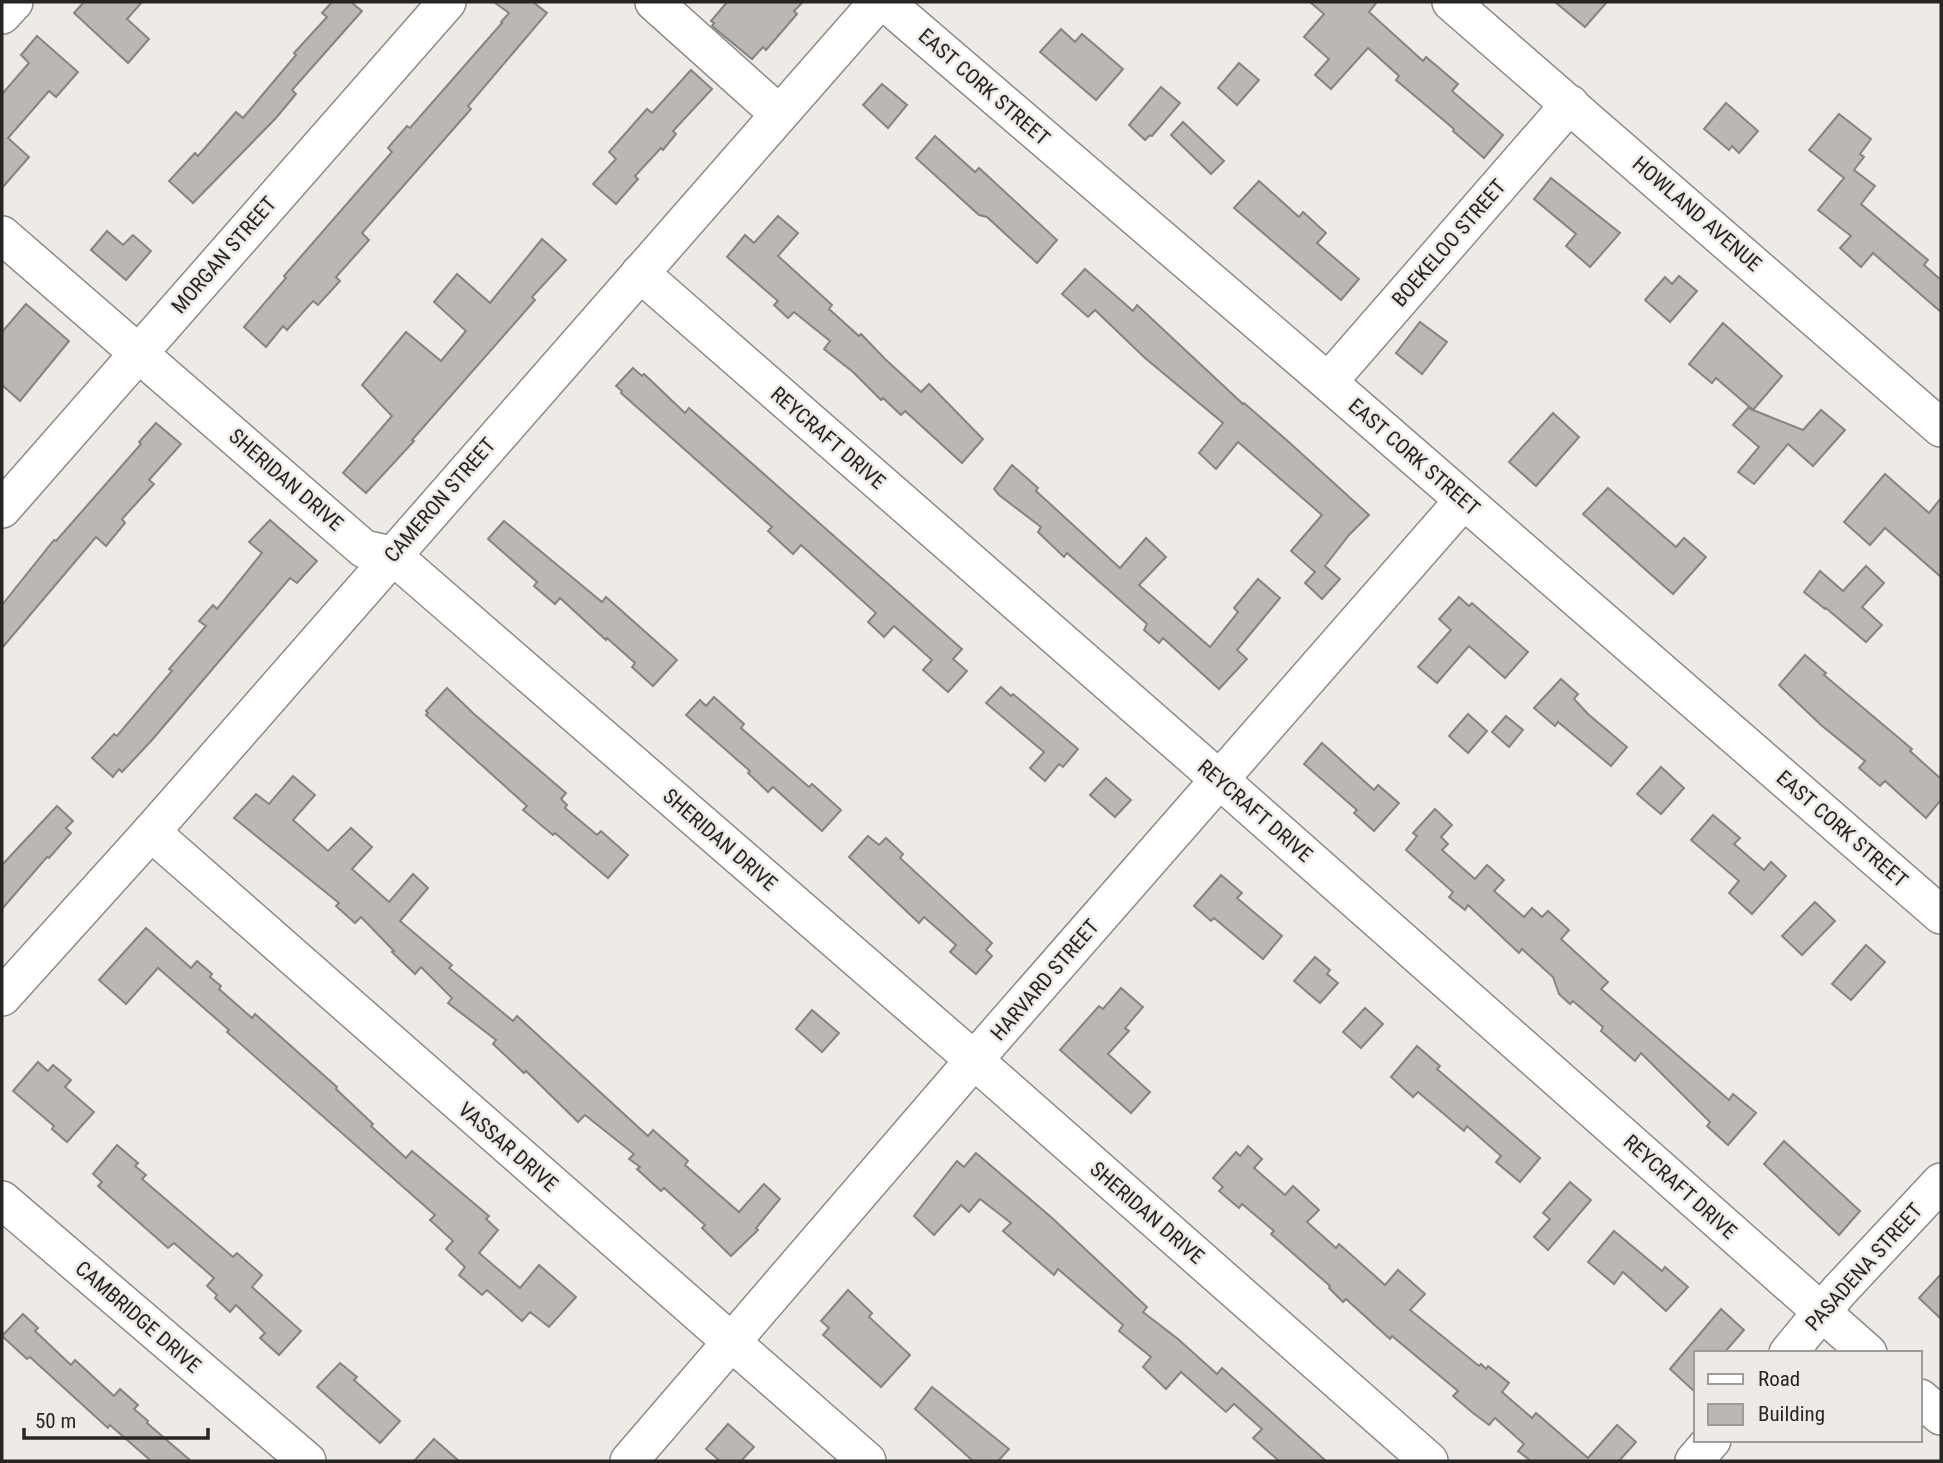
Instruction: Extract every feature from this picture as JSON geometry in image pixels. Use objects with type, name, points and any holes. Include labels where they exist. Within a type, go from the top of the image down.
[{"type":"street","points":[[2,15],[14,2]]},
{"type":"street","name":"MORGAN STREET","points":[[2,509],[447,2]]},
{"type":"street","points":[[654,2],[779,114]]},
{"type":"street","name":"CAMERON STREET","points":[[2,997],[151,832],[878,2]]},
{"type":"street","name":"EAST CORK STREET","points":[[884,2],[1328,382],[1941,915]]},
{"type":"street","name":"HOWLAND AVENUE","points":[[1451,2],[1941,428]]},
{"type":"street","name":"BOEKELOO STREET","points":[[1328,382],[1570,104]]},
{"type":"street","name":"SHERIDAN DRIVE","points":[[2,234],[364,549],[392,555],[974,1060],[1429,1461]]},
{"type":"street","name":"REYCRAFT DRIVE","points":[[640,273],[1220,780],[1866,1351]]},
{"type":"street","name":"HARVARD STREET","points":[[629,1461],[974,1060],[1463,501]]},
{"type":"street","name":"VASSAR DRIVE","points":[[151,832],[867,1461]]},
{"type":"street","name":"PASADENA STREET","points":[[1790,1351],[1839,1291],[1941,1182]]},
{"type":"street","name":"CAMBRIDGE DRIVE","points":[[2,1200],[307,1461]]},
{"type":"street","points":[[1922,1400],[1941,1416]]},
{"type":"street","points":[[1694,1461],[1711,1442]]},
{"type":"building","points":[[84,2],[142,2],[127,19],[149,39],[128,63],[74,13]]},
{"type":"building","points":[[332,2],[351,2],[362,11],[292,90],[296,94],[276,118],[193,203],[169,181],[195,153],[198,156],[236,112],[243,118],[296,55],[294,53],[327,17],[322,13]]},
{"type":"building","points":[[494,2],[533,2],[547,13],[468,106],[471,109],[362,233],[369,240],[336,277],[340,281],[318,305],[313,301],[287,330],[283,326],[266,347],[244,327],[286,278],[284,276],[392,152],[388,148],[393,142],[407,126],[410,128],[502,23],[509,13]]},
{"type":"building","points":[[727,2],[803,2],[794,11],[797,14],[766,50],[763,47],[752,59],[712,26],[714,23],[711,21]]},
{"type":"building","points":[[1310,2],[1377,2],[1369,12],[1423,61],[1426,57],[1458,84],[1452,91],[1503,135],[1484,158],[1396,80],[1399,76],[1368,48],[1331,89],[1315,75],[1329,59],[1304,37],[1324,14]]},
{"type":"building","points":[[1555,2],[1607,2],[1585,27]]},
{"type":"building","points":[[1061,29],[1075,42],[1082,34],[1123,69],[1096,100],[1040,52]]},
{"type":"building","points":[[37,36],[78,72],[56,97],[49,91],[8,138],[29,157],[2,188],[2,94],[29,63],[21,55]]},
{"type":"building","points":[[1239,63],[1259,80],[1237,105],[1218,88]]},
{"type":"building","points":[[691,70],[712,89],[673,131],[676,134],[663,150],[661,148],[635,176],[638,179],[616,204],[593,184],[616,159],[609,152],[647,109],[652,113]]},
{"type":"building","points":[[882,84],[907,105],[888,128],[863,105]]},
{"type":"building","points":[[1161,87],[1180,103],[1152,136],[1145,140],[1129,125]]},
{"type":"building","points":[[1726,103],[1758,131],[1739,153],[1732,146],[1729,150],[1704,129]]},
{"type":"building","points":[[1839,114],[1871,139],[1860,154],[1864,157],[1854,170],[1875,186],[1861,204],[1928,260],[1924,265],[1941,280],[1941,312],[1873,253],[1861,267],[1840,248],[1851,236],[1818,210],[1844,178],[1809,150]]},
{"type":"building","points":[[1183,122],[1224,161],[1211,174],[1171,135]]},
{"type":"building","points":[[935,136],[975,172],[979,168],[1057,240],[1037,263],[916,158]]},
{"type":"building","points":[[1551,178],[1620,233],[1590,267],[1566,246],[1576,234],[1534,199]]},
{"type":"building","points":[[1259,181],[1299,217],[1303,212],[1326,233],[1317,243],[1359,279],[1341,300],[1234,208]]},
{"type":"building","points":[[778,216],[798,233],[778,256],[832,305],[829,309],[859,336],[861,334],[921,392],[929,384],[983,439],[962,463],[905,411],[901,415],[883,398],[881,400],[853,372],[824,349],[830,341],[794,312],[788,318],[774,305],[778,301],[727,257],[745,235],[754,243]]},
{"type":"building","points":[[107,231],[123,245],[133,235],[151,251],[126,280],[91,250]]},
{"type":"building","points":[[542,239],[566,260],[532,297],[535,300],[412,440],[414,441],[366,493],[343,473],[392,416],[362,385],[406,332],[441,361],[466,331],[434,302],[457,274],[490,303]]},
{"type":"building","points":[[1085,269],[1133,311],[1137,305],[1243,404],[1369,515],[1325,566],[1340,579],[1322,599],[1305,583],[1315,572],[1291,551],[1322,515],[1238,442],[1216,469],[1199,453],[1223,423],[1145,358],[1095,310],[1088,317],[1062,294]]},
{"type":"building","points":[[1679,276],[1697,291],[1670,322],[1645,300],[1665,277],[1672,284]]},
{"type":"building","points":[[26,304],[69,341],[20,401],[2,385],[2,332]]},
{"type":"building","points":[[1420,322],[1447,342],[1422,374],[1396,353]]},
{"type":"building","points":[[1723,323],[1782,376],[1753,410],[1716,378],[1712,383],[1689,364]]},
{"type":"building","points":[[633,368],[642,376],[644,374],[685,413],[689,408],[962,649],[953,659],[967,671],[948,692],[923,670],[932,660],[894,626],[884,637],[868,622],[876,613],[801,545],[793,554],[768,531],[772,527],[621,393],[616,386]]},
{"type":"building","points":[[1748,408],[1803,430],[1821,410],[1845,430],[1813,466],[1788,444],[1754,484],[1738,472],[1759,447],[1733,425]]},
{"type":"building","points":[[1553,413],[1579,437],[1536,486],[1509,462]]},
{"type":"building","points":[[156,423],[181,444],[149,480],[154,484],[122,519],[125,523],[106,546],[96,537],[2,648],[2,605],[54,540],[56,541],[141,444],[139,442]]},
{"type":"building","points":[[1012,465],[1038,488],[1036,491],[1120,568],[1146,538],[1166,557],[1139,585],[1210,647],[1238,612],[1234,608],[1258,579],[1280,598],[1237,650],[1247,659],[1219,689],[1163,638],[1159,643],[1144,630],[1147,624],[1067,553],[1064,557],[1038,532],[1041,527],[999,495],[994,489]]},
{"type":"building","points":[[1885,474],[1929,513],[1941,498],[1941,577],[1885,528],[1870,545],[1844,522]]},
{"type":"building","points":[[1608,488],[1676,547],[1684,538],[1706,557],[1673,594],[1583,514]]},
{"type":"building","points":[[270,520],[317,561],[297,583],[290,578],[152,740],[122,772],[119,769],[113,777],[92,758],[114,734],[117,736],[172,671],[169,669],[206,626],[199,621],[213,605],[217,609],[262,553],[249,542]]},
{"type":"building","points":[[504,521],[602,602],[606,597],[677,660],[653,686],[632,667],[635,663],[607,638],[606,640],[560,598],[555,604],[534,586],[537,582],[488,539]]},
{"type":"building","points":[[1866,566],[1884,583],[1862,607],[1882,625],[1866,642],[1804,592],[1820,571],[1843,591]]},
{"type":"building","points":[[1459,597],[1469,606],[1472,603],[1528,652],[1505,678],[1469,646],[1437,683],[1418,667],[1451,630],[1439,619]]},
{"type":"building","points":[[1805,655],[1826,673],[1824,675],[1912,749],[1910,751],[1941,779],[1941,800],[1926,818],[1885,781],[1880,786],[1859,768],[1865,761],[1821,725],[1779,685]]},
{"type":"building","points":[[1561,679],[1578,694],[1574,699],[1588,714],[1627,747],[1611,766],[1558,722],[1555,726],[1534,708]]},
{"type":"building","points":[[1001,687],[1078,749],[1063,767],[1059,764],[1045,781],[1030,768],[1044,752],[986,703]]},
{"type":"building","points":[[447,688],[566,793],[561,799],[567,805],[565,808],[597,835],[601,831],[628,855],[608,878],[523,810],[527,806],[426,715],[426,711]]},
{"type":"building","points":[[714,697],[744,724],[741,728],[809,787],[812,784],[841,810],[822,831],[773,787],[768,792],[748,773],[750,771],[686,715],[700,700],[706,706]]},
{"type":"building","points":[[1468,714],[1487,731],[1468,753],[1449,736]]},
{"type":"building","points":[[1506,716],[1523,730],[1509,747],[1492,732]]},
{"type":"building","points":[[1322,743],[1374,790],[1378,785],[1399,803],[1374,831],[1354,813],[1357,810],[1304,764]]},
{"type":"building","points":[[1661,767],[1684,788],[1661,814],[1637,794]]},
{"type":"building","points":[[293,776],[315,795],[293,820],[328,851],[351,828],[372,847],[352,869],[389,902],[413,874],[428,888],[400,921],[452,965],[449,968],[513,1021],[517,1016],[648,1136],[653,1130],[688,1161],[685,1165],[739,1212],[764,1184],[780,1199],[756,1228],[758,1230],[731,1256],[702,1228],[705,1225],[664,1188],[661,1191],[637,1169],[640,1167],[629,1159],[634,1154],[585,1115],[578,1122],[526,1071],[524,1073],[493,1044],[496,1040],[448,1003],[452,998],[421,967],[415,974],[361,917],[355,923],[336,906],[339,903],[234,818],[256,794],[269,804]]},
{"type":"building","points":[[1106,778],[1131,800],[1115,817],[1090,795]]},
{"type":"building","points":[[57,806],[73,821],[66,828],[71,833],[2,909],[2,865]]},
{"type":"building","points":[[1435,809],[1452,825],[1441,837],[1448,844],[1442,850],[1475,879],[1487,865],[1504,880],[1494,891],[1524,917],[1532,908],[1542,917],[1548,911],[1569,930],[1561,939],[1608,982],[1601,989],[1729,1100],[1733,1094],[1756,1113],[1728,1145],[1707,1126],[1710,1122],[1641,1053],[1635,1061],[1601,1031],[1603,1027],[1573,1001],[1570,1004],[1559,994],[1553,977],[1522,949],[1519,953],[1468,905],[1465,910],[1449,897],[1453,892],[1406,850],[1417,836],[1413,833]]},
{"type":"building","points":[[1713,815],[1740,838],[1734,844],[1764,870],[1771,862],[1786,876],[1752,914],[1729,893],[1739,881],[1691,840]]},
{"type":"building","points":[[868,836],[879,845],[886,838],[903,854],[900,858],[992,943],[986,950],[992,956],[976,974],[950,952],[956,945],[924,917],[919,923],[849,857]]},
{"type":"building","points":[[1221,875],[1242,893],[1237,898],[1282,936],[1263,959],[1214,918],[1211,921],[1194,906]]},
{"type":"building","points":[[1815,902],[1835,921],[1802,955],[1782,936]]},
{"type":"building","points":[[146,928],[191,968],[197,961],[212,974],[210,977],[221,986],[219,989],[252,1018],[255,1014],[337,1087],[336,1089],[373,1124],[371,1126],[406,1158],[412,1151],[489,1216],[486,1219],[498,1230],[479,1253],[520,1288],[539,1265],[576,1297],[549,1327],[530,1312],[522,1321],[487,1290],[482,1295],[459,1275],[465,1267],[446,1249],[453,1241],[430,1220],[435,1215],[158,968],[126,1004],[99,980]]},
{"type":"building","points":[[1866,945],[1885,962],[1851,1000],[1832,984]]},
{"type":"building","points":[[1315,957],[1330,970],[1327,974],[1338,983],[1320,1003],[1294,981]]},
{"type":"building","points":[[1121,988],[1143,1007],[1125,1028],[1129,1031],[1108,1054],[1150,1092],[1131,1113],[1060,1050],[1099,1006],[1103,1009]]},
{"type":"building","points":[[1365,1008],[1383,1024],[1361,1048],[1343,1032]]},
{"type":"building","points":[[812,1010],[839,1033],[822,1052],[796,1029]]},
{"type":"building","points":[[1417,1046],[1440,1066],[1437,1069],[1540,1158],[1520,1182],[1496,1162],[1501,1156],[1467,1126],[1464,1131],[1418,1092],[1413,1097],[1391,1077]]},
{"type":"building","points":[[38,1062],[48,1071],[53,1065],[71,1080],[65,1087],[94,1112],[67,1142],[52,1129],[54,1126],[13,1091]]},
{"type":"building","points":[[1784,1141],[1860,1211],[1839,1235],[1764,1164]]},
{"type":"building","points":[[117,1145],[138,1163],[135,1166],[146,1175],[142,1179],[233,1257],[237,1253],[262,1275],[252,1287],[301,1331],[279,1355],[260,1338],[265,1333],[236,1305],[230,1312],[215,1298],[217,1295],[207,1286],[214,1278],[174,1243],[168,1248],[98,1186],[102,1182],[93,1174]]},
{"type":"building","points":[[1248,1146],[1262,1159],[1254,1168],[1285,1195],[1293,1186],[1319,1210],[1307,1222],[1336,1248],[1339,1244],[1385,1285],[1398,1270],[1425,1294],[1410,1310],[1479,1366],[1481,1364],[1486,1369],[1488,1366],[1509,1383],[1502,1392],[1532,1418],[1536,1413],[1588,1458],[1617,1425],[1636,1442],[1619,1461],[1531,1461],[1518,1451],[1524,1444],[1495,1418],[1489,1425],[1473,1413],[1453,1396],[1458,1391],[1392,1336],[1390,1339],[1346,1299],[1343,1302],[1330,1286],[1271,1234],[1274,1231],[1242,1204],[1239,1208],[1219,1191],[1223,1187],[1213,1178],[1236,1152],[1240,1156]]},
{"type":"building","points":[[976,1153],[1051,1217],[1147,1307],[1143,1312],[1217,1374],[1222,1368],[1326,1461],[1279,1461],[1253,1438],[1262,1429],[1234,1404],[1226,1412],[1181,1372],[1166,1389],[1143,1367],[1151,1357],[1119,1331],[1123,1325],[1058,1269],[1054,1275],[1003,1231],[1011,1223],[980,1199],[969,1212],[961,1205],[934,1235],[914,1216],[957,1161],[964,1167]]},
{"type":"building","points":[[1570,1182],[1591,1200],[1548,1250],[1534,1237],[1550,1219],[1543,1213]]},
{"type":"building","points":[[1614,1231],[1662,1271],[1665,1267],[1688,1287],[1666,1311],[1623,1272],[1614,1284],[1588,1262]]},
{"type":"building","points":[[1941,1274],[1941,1319],[1919,1298]]},
{"type":"building","points":[[848,1290],[872,1313],[869,1317],[910,1355],[881,1387],[823,1335],[829,1328],[821,1321]]},
{"type":"building","points":[[1721,1309],[1744,1330],[1726,1351],[1694,1351],[1694,1391],[1670,1369]]},
{"type":"building","points":[[23,1314],[38,1328],[35,1331],[71,1365],[75,1360],[114,1396],[120,1389],[138,1405],[134,1409],[147,1423],[191,1461],[151,1461],[110,1425],[108,1428],[30,1357],[27,1359],[2,1336]]},
{"type":"building","points":[[340,1363],[357,1377],[354,1380],[400,1421],[380,1443],[317,1387]]},
{"type":"building","points":[[932,1387],[1009,1449],[998,1461],[973,1461],[915,1409]]},
{"type":"building","points":[[728,1424],[754,1447],[741,1461],[720,1461],[706,1449]]},
{"type":"building","points":[[434,1439],[459,1461],[414,1461]]}]
